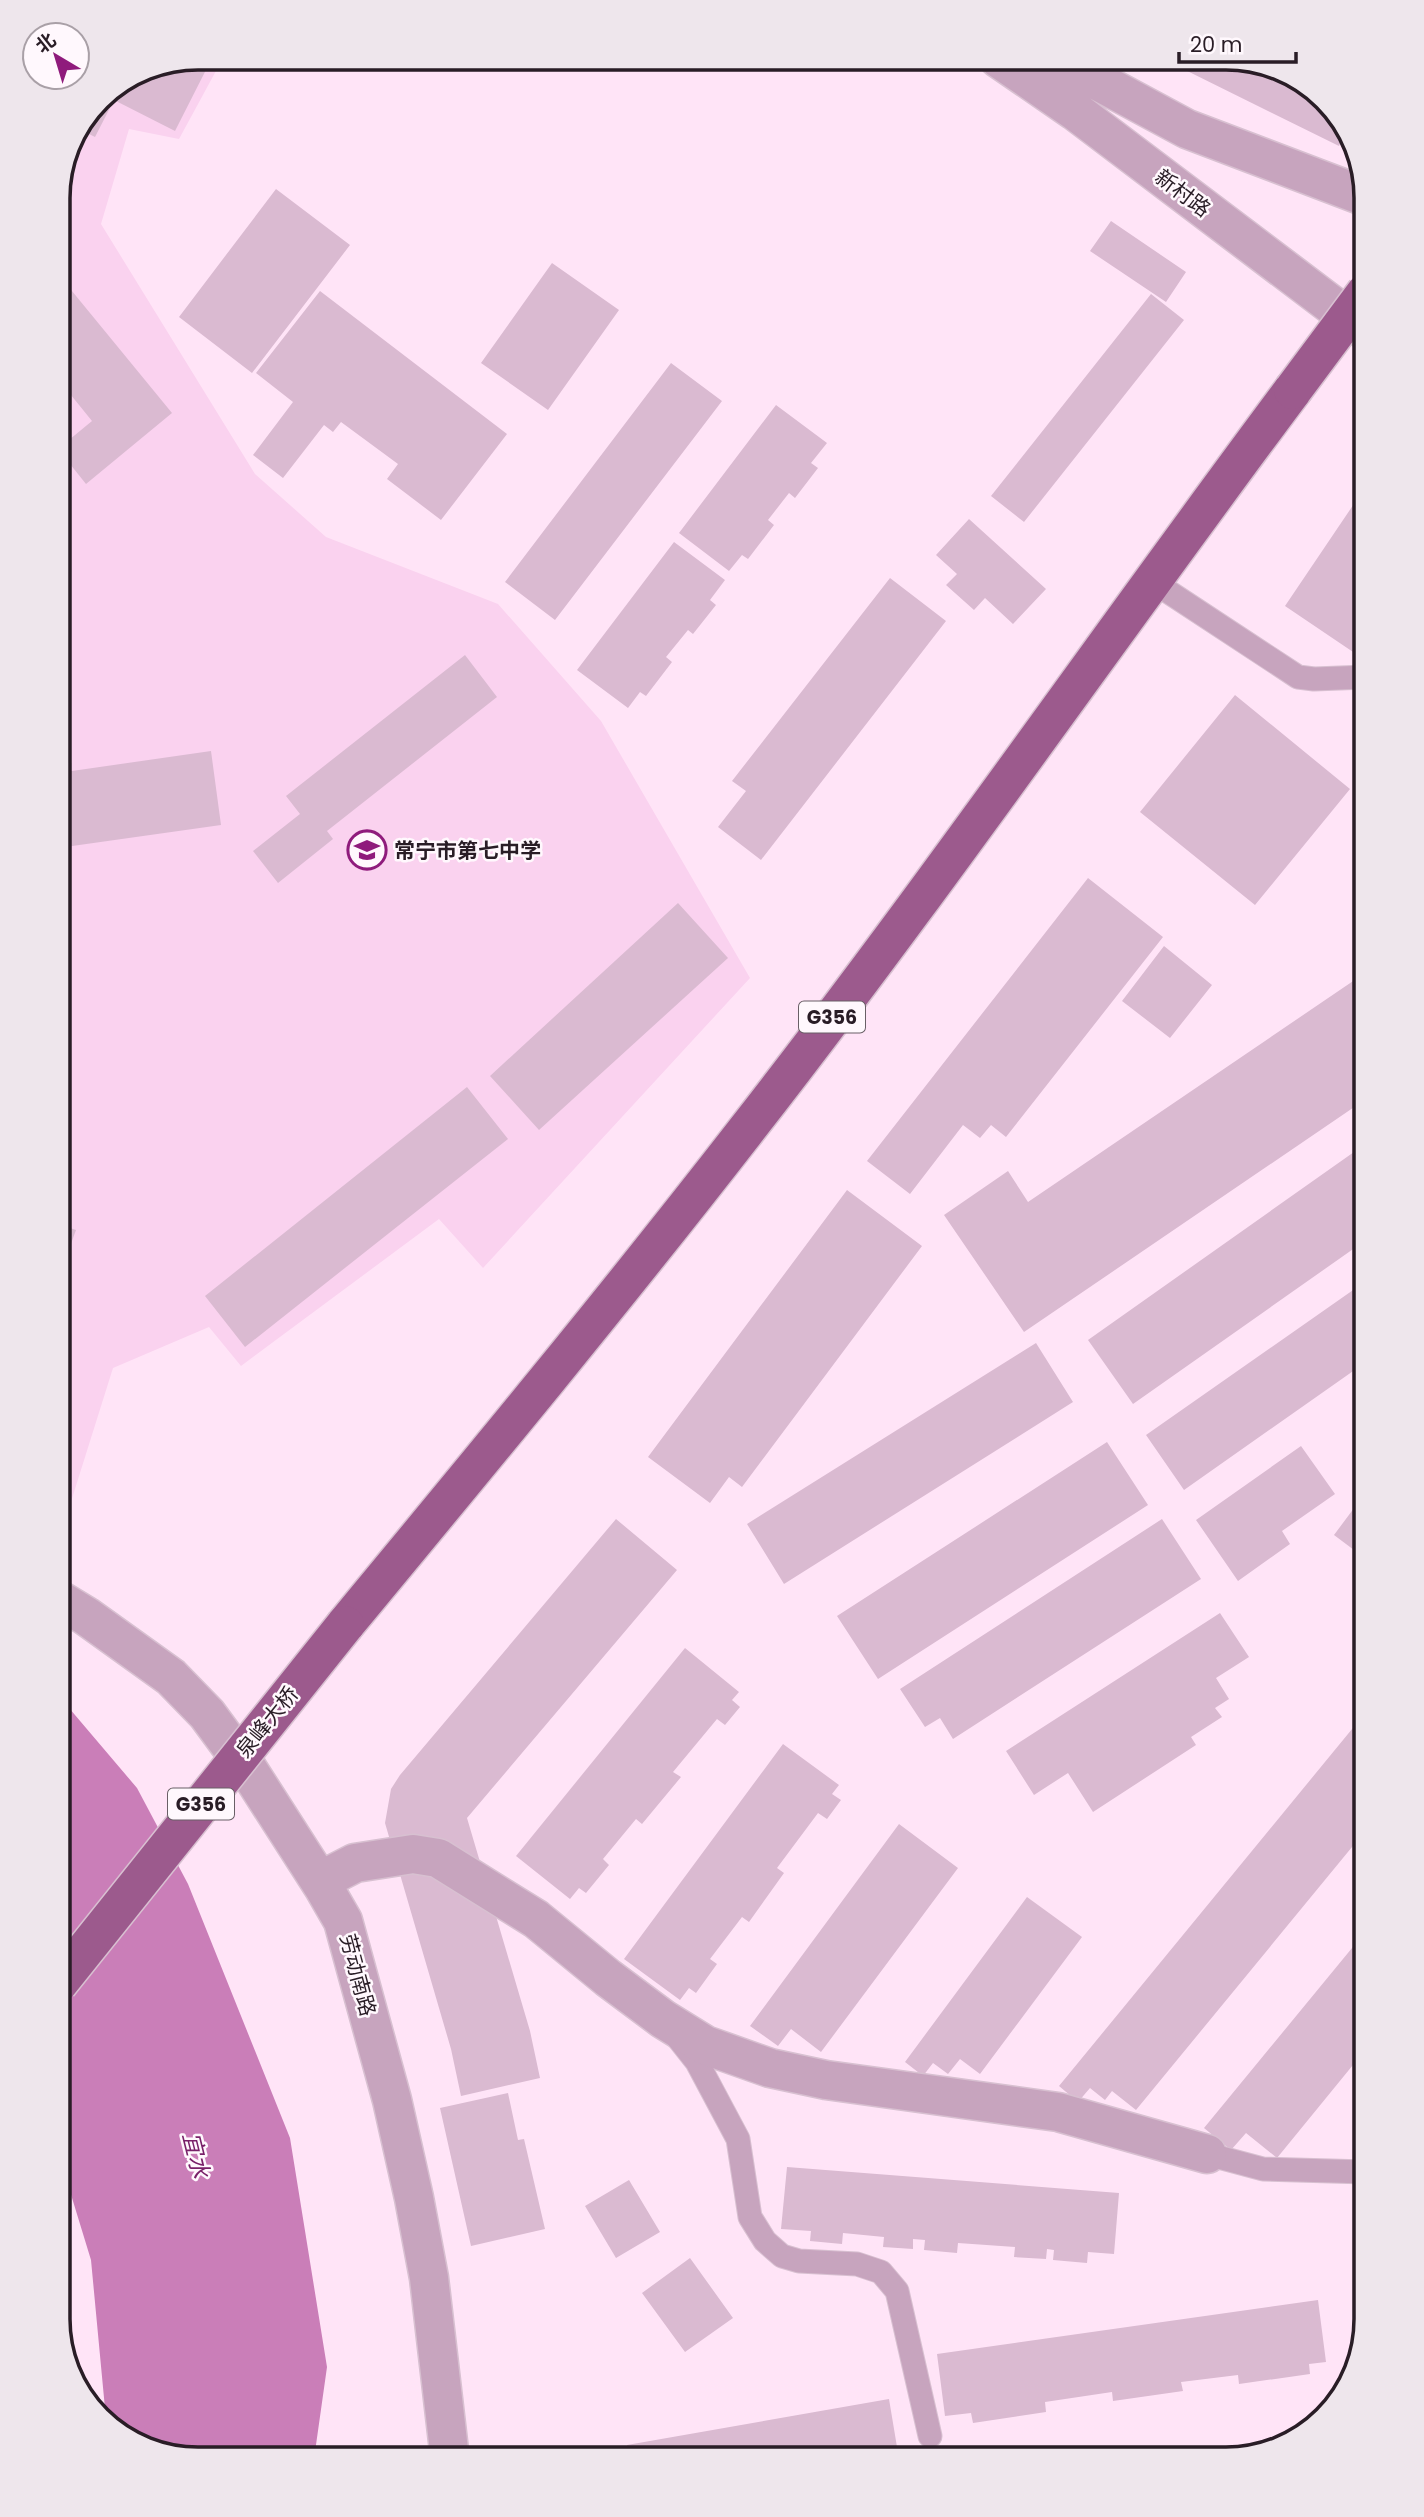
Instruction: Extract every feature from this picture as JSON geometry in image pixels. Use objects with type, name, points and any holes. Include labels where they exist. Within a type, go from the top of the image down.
[{"type":"highway","name":"G356","points":[[1152,581],[1354,308]]},
{"type":"highway","name":"泉峰大桥","points":[[70,1969],[345,1625],[536,1396],[746,1131],[920,900],[1152,581]]},
{"type":"street","name":"新村路","points":[[1015,70],[1075,111],[1354,322]]},
{"type":"street","points":[[1077,70],[1187,129],[1354,192]]},
{"type":"street","name":"劳动南路","points":[[70,1607],[171,1677],[207,1714],[249,1771],[343,1921],[392,2100],[414,2198],[429,2278],[449,2447]]},
{"type":"street","points":[[320,1881],[355,1863],[413,1854],[438,1858],[536,1919],[608,1978],[663,2019],[705,2045],[770,2068],[826,2080],[1058,2112],[1207,2154]]},
{"type":"lane","points":[[1152,581],[1298,677],[1354,677]]},
{"type":"lane","points":[[663,2019],[697,2062],[738,2138],[750,2217],[765,2241],[782,2256],[799,2261],[858,2264],[881,2272],[897,2291],[930,2436]]},
{"type":"lane","points":[[1207,2154],[1263,2169],[1354,2172]]},
{"type":"shaded area","name":"常宁市第七中学","points":[[216,70],[179,139],[129,129],[101,224],[255,474],[326,537],[498,604],[601,721],[750,978],[483,1268],[439,1219],[241,1366],[209,1327],[113,1368],[70,1505],[70,190],[74,165],[83,142],[97,120],[114,102],[134,87],[165,74]]},
{"type":"water","name":"宜水","points":[[70,1709],[137,1788],[188,1884],[290,2138],[327,2367],[316,2447],[173,2445],[142,2434],[114,2415],[105,2406],[91,2260],[70,2191]]},
{"type":"building","points":[[206,70],[175,131],[116,101],[134,87],[165,74]]},
{"type":"building","points":[[1185,70],[1251,72],[1282,83],[1310,102],[1322,114],[1341,142],[1339,146]]},
{"type":"building","points":[[112,104],[95,137],[88,134]]},
{"type":"building","points":[[276,189],[350,245],[252,373],[179,317]]},
{"type":"building","points":[[1111,221],[1186,272],[1166,302],[1090,251]]},
{"type":"building","points":[[552,263],[619,310],[548,410],[481,363]]},
{"type":"building","points":[[70,289],[172,413],[86,484],[70,464],[70,439],[92,421],[70,394]]},
{"type":"building","points":[[320,291],[507,434],[441,520],[387,479],[398,464],[341,422],[333,432],[324,425],[283,478],[253,455],[293,402],[256,373]]},
{"type":"building","points":[[1151,294],[1184,320],[1024,522],[991,496]]},
{"type":"building","points":[[671,363],[722,401],[555,620],[505,582]]},
{"type":"building","points":[[776,405],[827,443],[811,463],[818,468],[795,498],[789,493],[768,520],[774,525],[748,559],[742,555],[729,571],[679,533]]},
{"type":"building","points":[[1354,504],[1354,653],[1285,606]]},
{"type":"building","points":[[969,519],[1046,589],[1013,624],[985,598],[974,610],[946,585],[957,574],[936,555]]},
{"type":"building","points":[[674,542],[725,580],[710,600],[716,605],[693,634],[688,630],[666,657],[672,662],[646,696],[640,692],[628,708],[577,670]]},
{"type":"building","points":[[890,578],[946,621],[761,860],[718,827],[746,791],[732,781]]},
{"type":"building","points":[[465,655],[497,697],[327,831],[333,839],[278,883],[253,851],[300,814],[286,796]]},
{"type":"building","points":[[1235,695],[1350,789],[1255,905],[1140,812]]},
{"type":"building","points":[[211,751],[221,825],[70,846],[70,771]]},
{"type":"building","points":[[1088,878],[1163,937],[1006,1137],[991,1125],[980,1138],[963,1125],[910,1194],[867,1161]]},
{"type":"building","points":[[678,903],[728,958],[539,1130],[490,1076]]},
{"type":"building","points":[[1164,946],[1212,985],[1170,1038],[1122,1001]]},
{"type":"building","points":[[1354,980],[1354,1107],[1024,1332],[944,1215],[1008,1171],[1028,1202]]},
{"type":"building","points":[[467,1087],[508,1139],[245,1347],[205,1296]]},
{"type":"building","points":[[1354,1152],[1354,1248],[1133,1404],[1088,1340]]},
{"type":"building","points":[[847,1190],[922,1246],[742,1487],[729,1477],[710,1503],[648,1457]]},
{"type":"building","points":[[70,1228],[76,1230],[70,1246]]},
{"type":"building","points":[[1354,1289],[1354,1370],[1184,1490],[1146,1435]]},
{"type":"building","points":[[1036,1343],[1073,1402],[784,1584],[747,1524]]},
{"type":"building","points":[[1107,1442],[1148,1505],[878,1679],[837,1616]]},
{"type":"building","points":[[1301,1446],[1335,1494],[1282,1531],[1290,1544],[1238,1581],[1196,1520]]},
{"type":"building","points":[[1354,1508],[1354,1550],[1334,1535]]},
{"type":"building","points":[[616,1519],[677,1570],[467,1818],[530,2031],[540,2078],[461,2096],[451,2049],[385,1823],[391,1789]]},
{"type":"building","points":[[1162,1519],[1201,1579],[953,1739],[940,1718],[925,1727],[900,1689]]},
{"type":"building","points":[[1220,1613],[1249,1657],[1216,1678],[1229,1699],[1215,1708],[1222,1717],[1191,1737],[1196,1745],[1093,1812],[1068,1773],[1034,1795],[1006,1751]]},
{"type":"building","points":[[685,1648],[739,1692],[732,1700],[740,1707],[725,1725],[717,1719],[673,1772],[681,1777],[642,1824],[636,1819],[603,1859],[609,1865],[586,1893],[579,1888],[570,1899],[516,1856]]},
{"type":"building","points":[[1354,1727],[1354,1845],[1136,2110],[1112,2091],[1105,2100],[1090,2088],[1078,2102],[1059,2086]]},
{"type":"building","points":[[783,1744],[839,1785],[832,1794],[841,1800],[827,1819],[818,1813],[777,1868],[784,1873],[749,1922],[742,1917],[710,1959],[717,1964],[696,1993],[689,1988],[680,2000],[624,1959]]},
{"type":"building","points":[[899,1824],[958,1868],[821,2052],[791,2029],[778,2046],[750,2026]]},
{"type":"building","points":[[1027,1897],[1082,1937],[980,2074],[960,2059],[948,2074],[933,2063],[923,2076],[905,2062]]},
{"type":"building","points":[[1354,1946],[1354,2064],[1277,2158],[1246,2133],[1231,2150],[1204,2128]]},
{"type":"building","points":[[508,2093],[518,2140],[524,2139],[545,2229],[471,2246],[440,2108]]},
{"type":"building","points":[[787,2167],[1119,2193],[1114,2254],[1088,2252],[1087,2263],[1053,2260],[1054,2250],[1047,2249],[1046,2259],[1014,2257],[1015,2247],[958,2243],[957,2253],[924,2250],[925,2240],[913,2239],[913,2249],[883,2247],[884,2237],[843,2233],[842,2244],[810,2241],[811,2231],[781,2229]]},
{"type":"building","points":[[629,2180],[660,2232],[616,2258],[585,2206]]},
{"type":"building","points":[[690,2258],[733,2318],[685,2352],[642,2293]]},
{"type":"building","points":[[1318,2300],[1326,2362],[1309,2364],[1310,2374],[1239,2384],[1238,2375],[1181,2382],[1183,2391],[1113,2401],[1112,2392],[1045,2402],[1046,2412],[973,2423],[971,2413],[945,2416],[937,2354]]},
{"type":"building","points":[[889,2399],[897,2447],[627,2447]]},
{"type":"place","name":"常宁市第七中学","points":[[367,850]]}]
